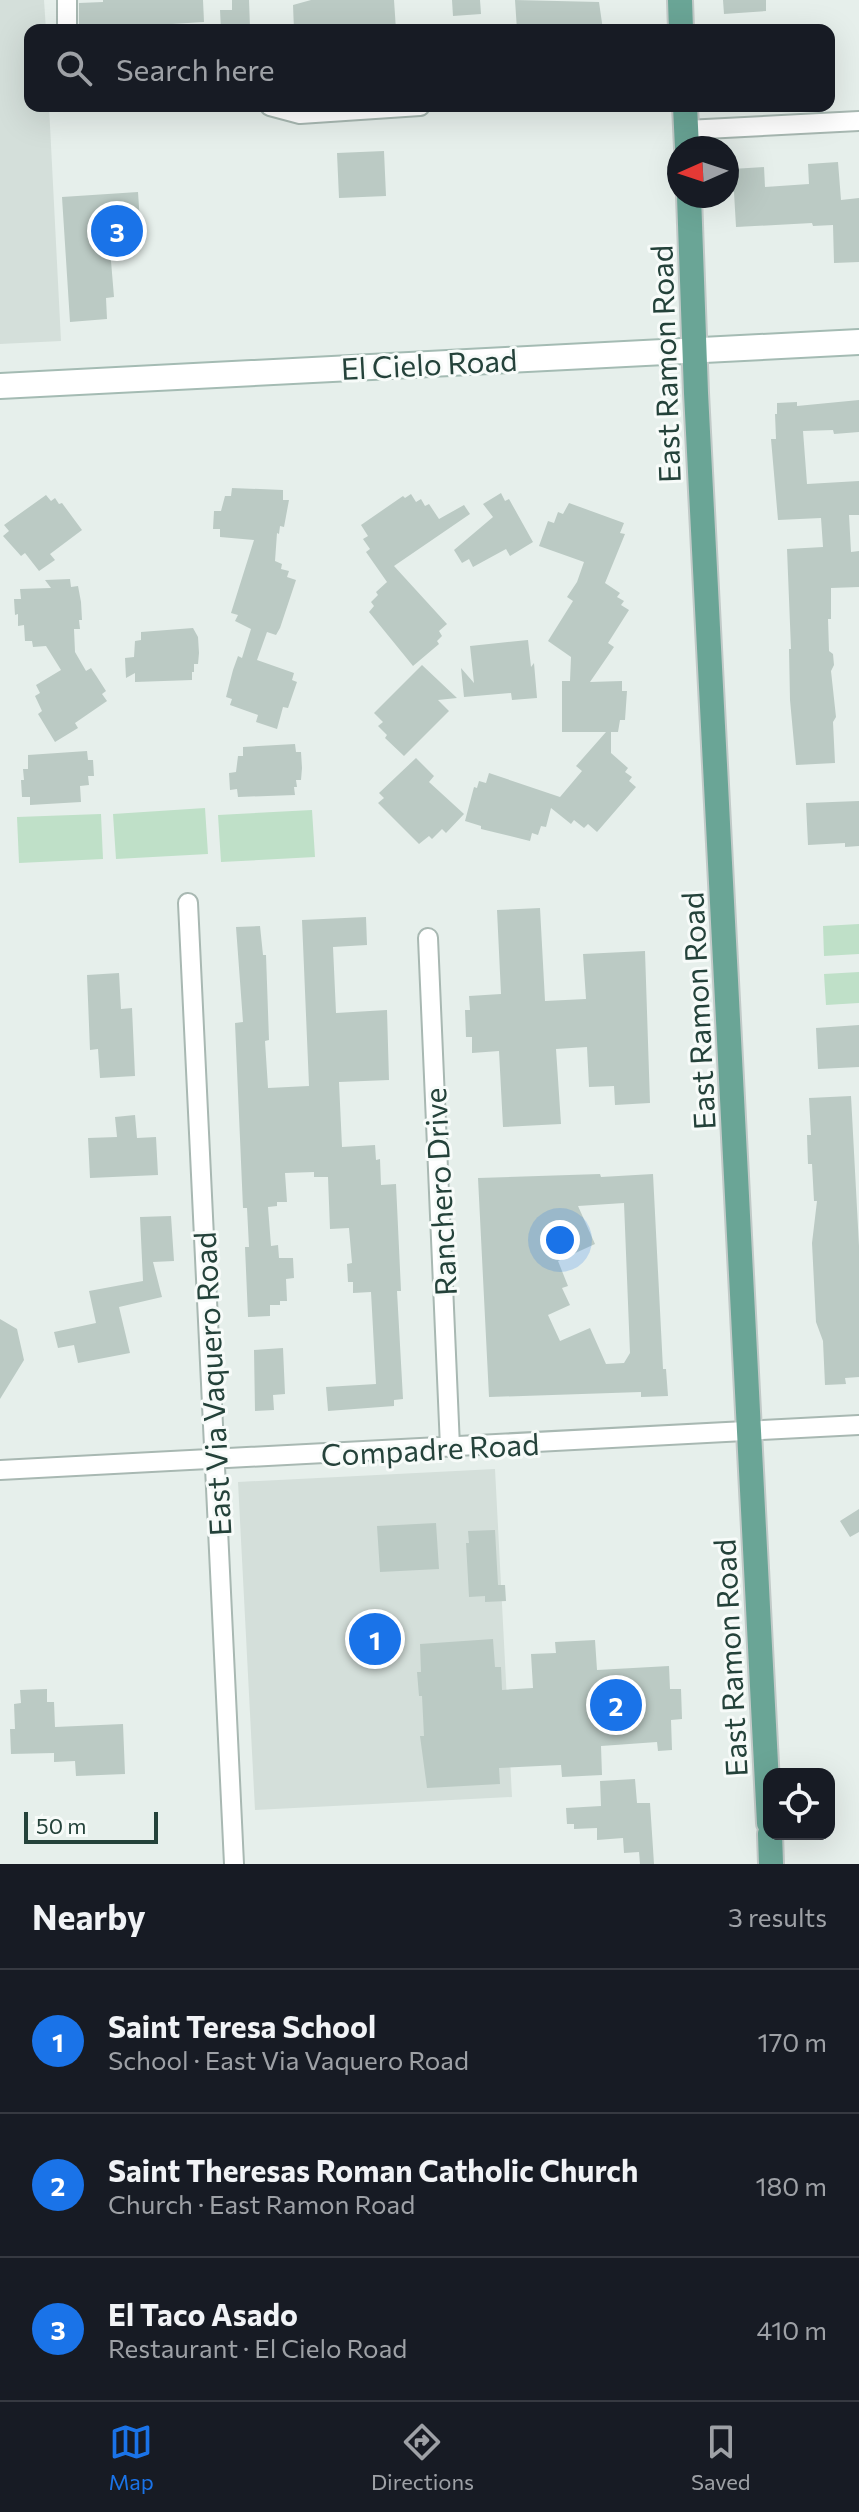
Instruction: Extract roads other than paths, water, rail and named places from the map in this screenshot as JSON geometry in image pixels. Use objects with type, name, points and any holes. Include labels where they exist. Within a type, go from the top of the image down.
[{"type":"main road","points":[[680,0],[681,24]]},
{"type":"main road","name":"East Ramon Road","points":[[689,208],[766,1768]]},
{"type":"main road","name":"El Cielo Road","points":[[0,386],[859,342]]},
{"type":"main road","points":[[770,1840],[771,1864]]},
{"type":"street","points":[[67,0],[67,24]]},
{"type":"street","points":[[292,112],[330,112]]},
{"type":"street","points":[[686,128],[859,121]]},
{"type":"street","name":"East Via Vaquero Road","points":[[188,903],[234,1864]]},
{"type":"street","name":"Ranchero Drive","points":[[428,938],[450,1447]]},
{"type":"street","name":"Compadre Road","points":[[0,1470],[859,1425]]},
{"type":"place","name":"El Taco Asado","points":[[117,231]]},
{"type":"place","name":"Saint Teresa School","points":[[375,1639]]},
{"type":"place","name":"Saint Theresas Roman Catholic Church","points":[[616,1705]]}]
